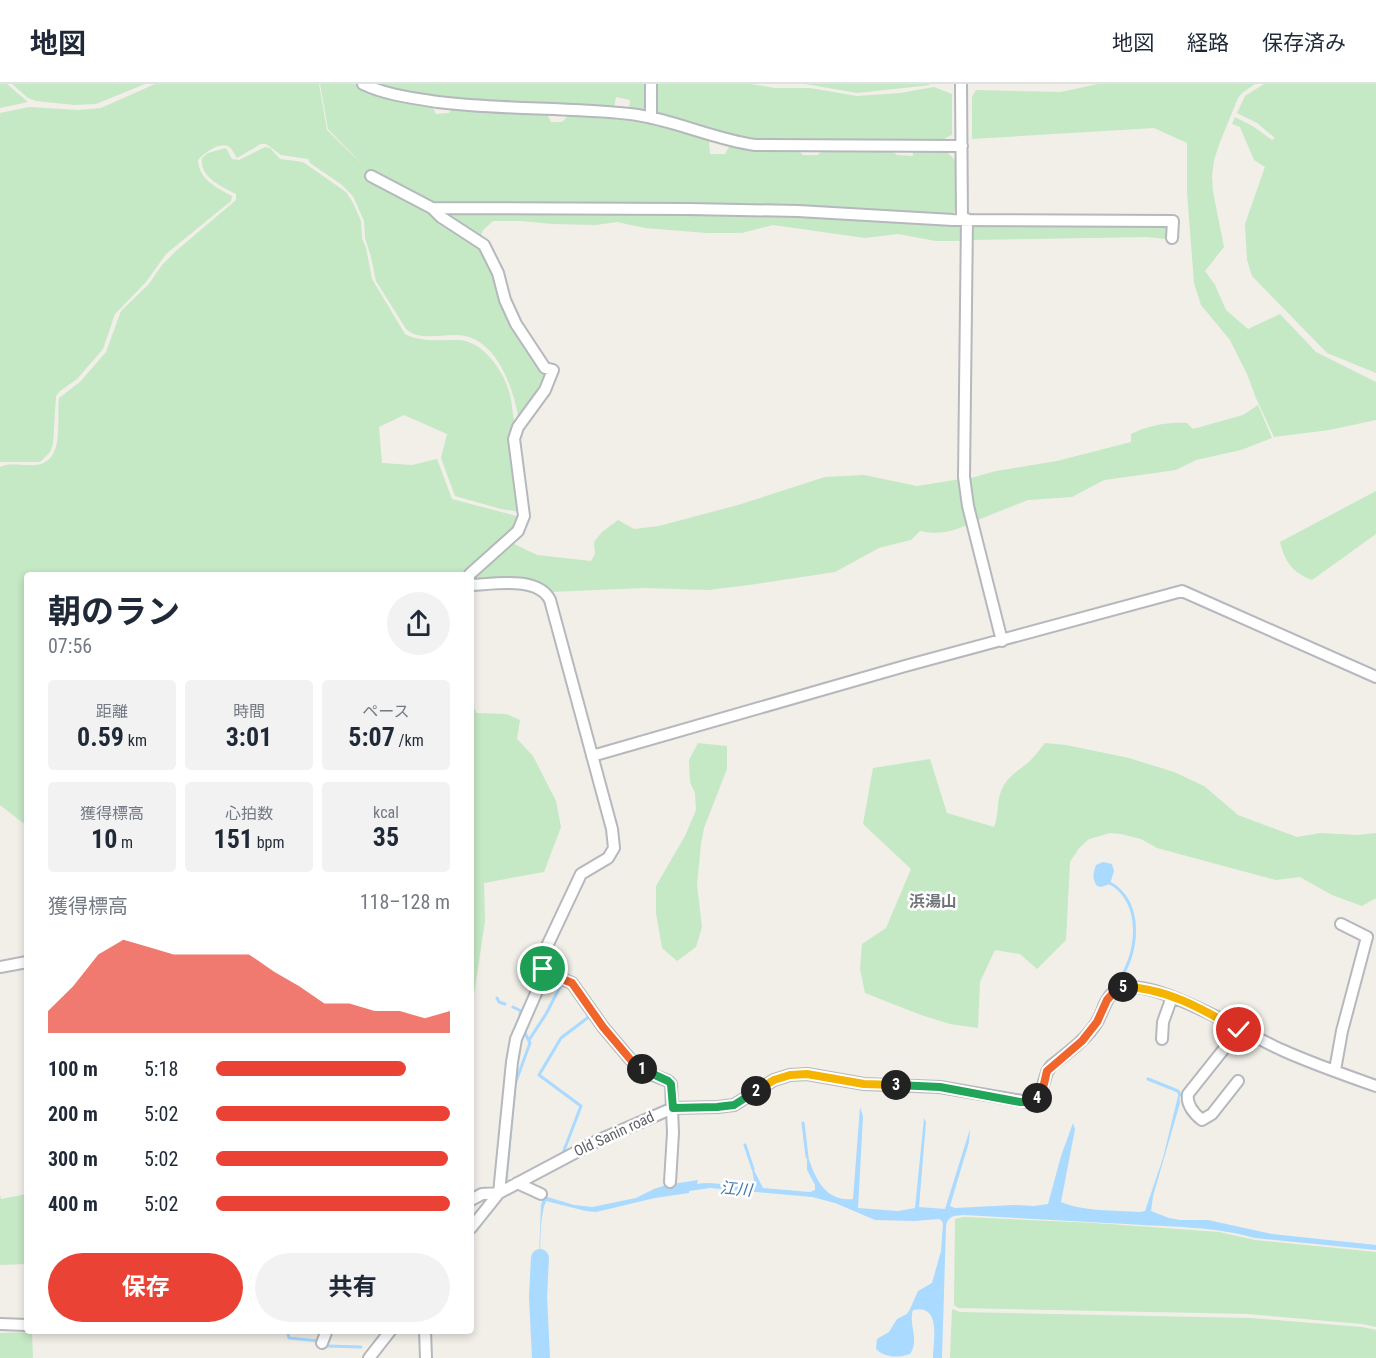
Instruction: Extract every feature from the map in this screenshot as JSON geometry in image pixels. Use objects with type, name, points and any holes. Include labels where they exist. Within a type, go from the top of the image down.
[{"type":"street","points":[[363,84],[381,92],[466,105],[632,114],[721,139],[755,145],[962,146]]},
{"type":"street","points":[[651,84],[651,118]]},
{"type":"street","points":[[961,84],[964,219],[964,477],[968,506],[1002,641]]},
{"type":"street","points":[[371,176],[432,208],[441,217],[484,245],[498,273],[505,300],[516,324],[545,368],[553,370],[545,390],[518,427],[514,439],[524,516],[518,531],[472,572]]},
{"type":"street","points":[[432,208],[689,209],[798,211],[964,219],[1173,221],[1172,238]]},
{"type":"street","points":[[474,585],[523,584],[540,587],[546,592],[612,829],[614,848],[608,858],[581,874],[539,963],[544,975],[516,1039],[499,1193],[482,1194],[474,1198]]},
{"type":"street","points":[[592,756],[905,666],[1182,591],[1376,677]]},
{"type":"street","points":[[1335,1070],[1342,1031],[1367,937],[1341,924]]},
{"type":"street","points":[[0,967],[24,963]]},
{"type":"street","points":[[543,971],[572,983],[603,1027],[630,1059],[648,1073],[671,1084],[673,1108],[670,1182]]},
{"type":"street","name":"Old Sanin road","points":[[474,1224],[499,1193],[597,1141],[673,1108],[734,1105],[774,1080],[790,1075],[807,1074],[864,1084],[940,1087],[1028,1102],[1035,1100],[1040,1095],[1047,1071],[1082,1041],[1097,1022],[1107,1000],[1123,987],[1136,987],[1172,997],[1205,1010],[1239,1030],[1290,1054],[1376,1086]]},
{"type":"street","points":[[1162,1039],[1163,1022],[1172,997]]},
{"type":"street","points":[[1238,1082],[1212,1114],[1202,1120],[1187,1100],[1188,1094],[1239,1030]]},
{"type":"street","points":[[517,1183],[541,1194]]},
{"type":"street","points":[[0,1324],[24,1325]]},
{"type":"street","points":[[322,1343],[325,1334]]},
{"type":"street","points":[[369,1358],[388,1334]]},
{"type":"street","points":[[425,1334],[426,1358]]},
{"type":"green space","points":[[0,84],[7,84],[28,102],[0,108]]},
{"type":"green space","points":[[12,84],[145,84],[96,104],[75,105],[36,101],[28,98]]},
{"type":"green space","points":[[155,84],[319,84],[327,130],[366,168],[328,129],[320,84],[358,84],[391,100],[432,105],[436,114],[449,113],[452,109],[544,114],[551,122],[562,122],[569,115],[640,123],[675,130],[709,141],[710,154],[725,154],[729,147],[798,150],[803,155],[818,155],[822,150],[891,150],[897,155],[913,156],[913,152],[946,151],[957,162],[955,211],[953,215],[437,204],[372,173],[366,174],[418,205],[483,250],[545,376],[546,384],[519,422],[509,384],[496,359],[487,348],[465,336],[427,336],[412,333],[406,329],[376,281],[365,238],[364,221],[353,196],[342,185],[310,163],[308,159],[281,155],[266,144],[261,144],[237,158],[229,147],[220,146],[198,160],[199,167],[209,182],[232,196],[231,201],[166,254],[146,282],[115,314],[103,349],[77,379],[56,396],[53,444],[50,452],[40,462],[0,462],[0,113],[29,107],[79,110],[101,108]]},
{"type":"green space","points":[[375,84],[647,84],[646,112],[629,109],[630,100],[616,97],[614,108],[477,101],[391,90]]},
{"type":"green space","points":[[654,84],[751,84],[775,88],[810,88],[857,96],[900,93],[934,87],[952,94],[952,135],[945,138],[945,141],[765,141],[728,136],[654,113]]},
{"type":"green space","points":[[805,84],[928,84],[931,85],[857,93]]},
{"type":"green space","points":[[1098,84],[1255,84],[1238,98],[1214,160],[1213,192],[1224,247],[1205,271],[1215,285],[1226,310],[1248,329],[1280,314],[1316,352],[1376,382],[1376,420],[1329,430],[1274,437],[1230,340],[1201,305],[1194,283],[1187,192],[1187,143],[1154,128],[972,139],[972,97],[976,90],[1061,92]]},
{"type":"green space","points":[[1264,84],[1376,84],[1376,373],[1327,353],[1252,276],[1247,260],[1245,224],[1265,167],[1254,160],[1240,127],[1232,124],[1235,117],[1272,140],[1275,138],[1257,123],[1237,113],[1245,96]]},
{"type":"green space","points":[[265,147],[270,148],[280,159],[303,162],[346,192],[361,221],[362,238],[372,279],[405,334],[423,339],[465,341],[483,350],[491,358],[503,376],[511,399],[516,427],[520,512],[455,496],[441,458],[447,434],[404,415],[379,427],[382,463],[412,465],[437,459],[452,499],[520,517],[516,527],[465,572],[24,572],[24,824],[0,805],[0,467],[40,464],[49,459],[57,442],[59,398],[80,382],[106,352],[121,311],[149,284],[162,265],[176,251],[236,200],[236,194],[218,185],[208,176],[202,165],[202,158],[208,153],[226,148],[232,159],[239,160]]},
{"type":"green space","points":[[439,212],[813,215],[962,225],[963,241],[936,241],[898,234],[865,238],[773,225],[742,233],[706,233],[645,228],[617,222],[596,225],[521,221],[493,221],[483,230],[480,238]]},
{"type":"green space","points":[[971,221],[1170,226],[1166,239],[1147,237],[970,240]]},
{"type":"green space","points":[[1258,405],[1272,438],[1241,450],[1196,460],[1176,470],[1104,480],[1072,497],[1028,500],[975,521],[967,479],[996,471],[1057,461],[1131,442],[1131,434],[1145,428],[1187,423],[1193,429],[1243,415]]},
{"type":"green space","points":[[864,475],[917,486],[961,479],[969,524],[945,532],[920,531],[911,540],[879,548],[835,572],[708,590],[645,588],[550,592],[474,583],[474,574],[510,542],[537,555],[591,561],[595,554],[594,542],[602,532],[618,520],[634,529],[659,526],[738,505],[825,477]]},
{"type":"green space","points":[[1376,491],[1376,534],[1312,580],[1299,574],[1290,566],[1280,542]]},
{"type":"green space","points":[[474,708],[477,713],[506,714],[520,720],[517,739],[533,756],[556,801],[561,827],[544,872],[484,883],[485,921],[474,995]]},
{"type":"green space","points":[[698,743],[727,746],[727,769],[704,828],[701,844],[697,885],[702,927],[696,947],[677,961],[662,948],[656,913],[656,886],[685,836],[696,810],[695,793],[690,782],[689,760]]},
{"type":"green space","points":[[1045,743],[1129,758],[1174,772],[1204,786],[1238,815],[1297,837],[1321,833],[1357,835],[1376,833],[1376,898],[1362,906],[1332,895],[1300,877],[1276,880],[1157,848],[1141,839],[1110,833],[1089,839],[1079,848],[1070,862],[1066,940],[1037,969],[1020,954],[995,950],[980,982],[978,1028],[950,1024],[865,993],[860,969],[862,944],[886,928],[911,869],[863,824],[873,768],[930,759],[947,813],[994,827],[999,796],[1004,785],[1029,762]]},
{"type":"green space","points":[[0,1195],[1,1199],[24,1195],[24,1264],[0,1265]]},
{"type":"green space","points":[[964,1217],[1219,1232],[1255,1240],[1376,1252],[1376,1327],[1248,1314],[958,1308],[954,1305],[955,1219]]},
{"type":"green space","points":[[952,1309],[960,1312],[1250,1318],[1362,1327],[1376,1330],[1376,1358],[950,1358]]},
{"type":"green space","points":[[0,1333],[32,1334],[33,1358],[0,1358]]},
{"type":"water","points":[[1103,862],[1112,864],[1114,871],[1110,884],[1101,887],[1095,883],[1094,873],[1096,865]]},
{"type":"water","points":[[1179,1092],[1180,1103],[1153,1196],[1151,1211],[1169,1218],[1208,1220],[1272,1234],[1376,1245],[1376,1250],[1255,1238],[1223,1231],[1191,1228],[955,1216],[948,1220],[946,1226],[942,1358],[933,1358],[934,1325],[928,1313],[922,1310],[913,1310],[914,1343],[910,1354],[892,1356],[876,1349],[877,1339],[889,1332],[897,1319],[907,1314],[918,1291],[932,1283],[941,1251],[943,1224],[939,1219],[875,1220],[835,1203],[812,1197],[710,1188],[596,1212],[546,1201],[542,1218],[540,1282],[538,1282],[541,1205],[544,1196],[574,1205],[592,1207],[636,1198],[666,1185],[698,1180],[697,1184],[712,1183],[749,1187],[755,1186],[751,1164],[763,1188],[810,1192],[815,1190],[815,1185],[807,1170],[807,1153],[817,1178],[828,1192],[843,1199],[853,1199],[860,1107],[863,1116],[858,1208],[898,1211],[915,1208],[924,1118],[926,1122],[919,1207],[945,1209],[970,1129],[969,1142],[950,1206],[955,1208],[1048,1204],[1073,1123],[1075,1129],[1061,1202],[1090,1209],[1145,1211],[1163,1158]]},
{"type":"waterway","points":[[1108,882],[1120,890],[1133,915],[1133,945],[1130,959],[1116,984]]},
{"type":"waterway","points":[[529,1040],[561,985]]},
{"type":"waterway","points":[[497,998],[499,1002],[505,1004]]},
{"type":"waterway","points":[[513,1007],[521,1011],[519,1019]]},
{"type":"waterway","points":[[563,1153],[581,1106],[539,1075],[561,1038],[590,1016]]},
{"type":"waterway","points":[[506,1181],[515,1084],[530,1043],[524,1031]]},
{"type":"waterway","points":[[1148,1079],[1178,1091],[1180,1095]]},
{"type":"waterway","points":[[803,1123],[807,1157]]},
{"type":"waterway","points":[[745,1145],[753,1169]]},
{"type":"waterway","name":"江川","points":[[540,1258],[538,1297],[541,1358]]},
{"type":"waterway","points":[[288,1334],[289,1338],[319,1341]]},
{"type":"waterway","points":[[325,1346],[361,1347]]},
{"type":"district","name":"浜湯山","points":[[933,901]]},
{"type":"route","points":[[543,969],[543,971],[572,983],[603,1027],[630,1059],[648,1073],[671,1084],[673,1108],[734,1105],[774,1080],[790,1075],[807,1074],[864,1084],[940,1087],[1028,1102],[1040,1095],[1047,1071],[1051,1066],[1082,1041],[1097,1022],[1107,1000],[1123,987],[1147,989],[1188,1002],[1239,1030]]}]
